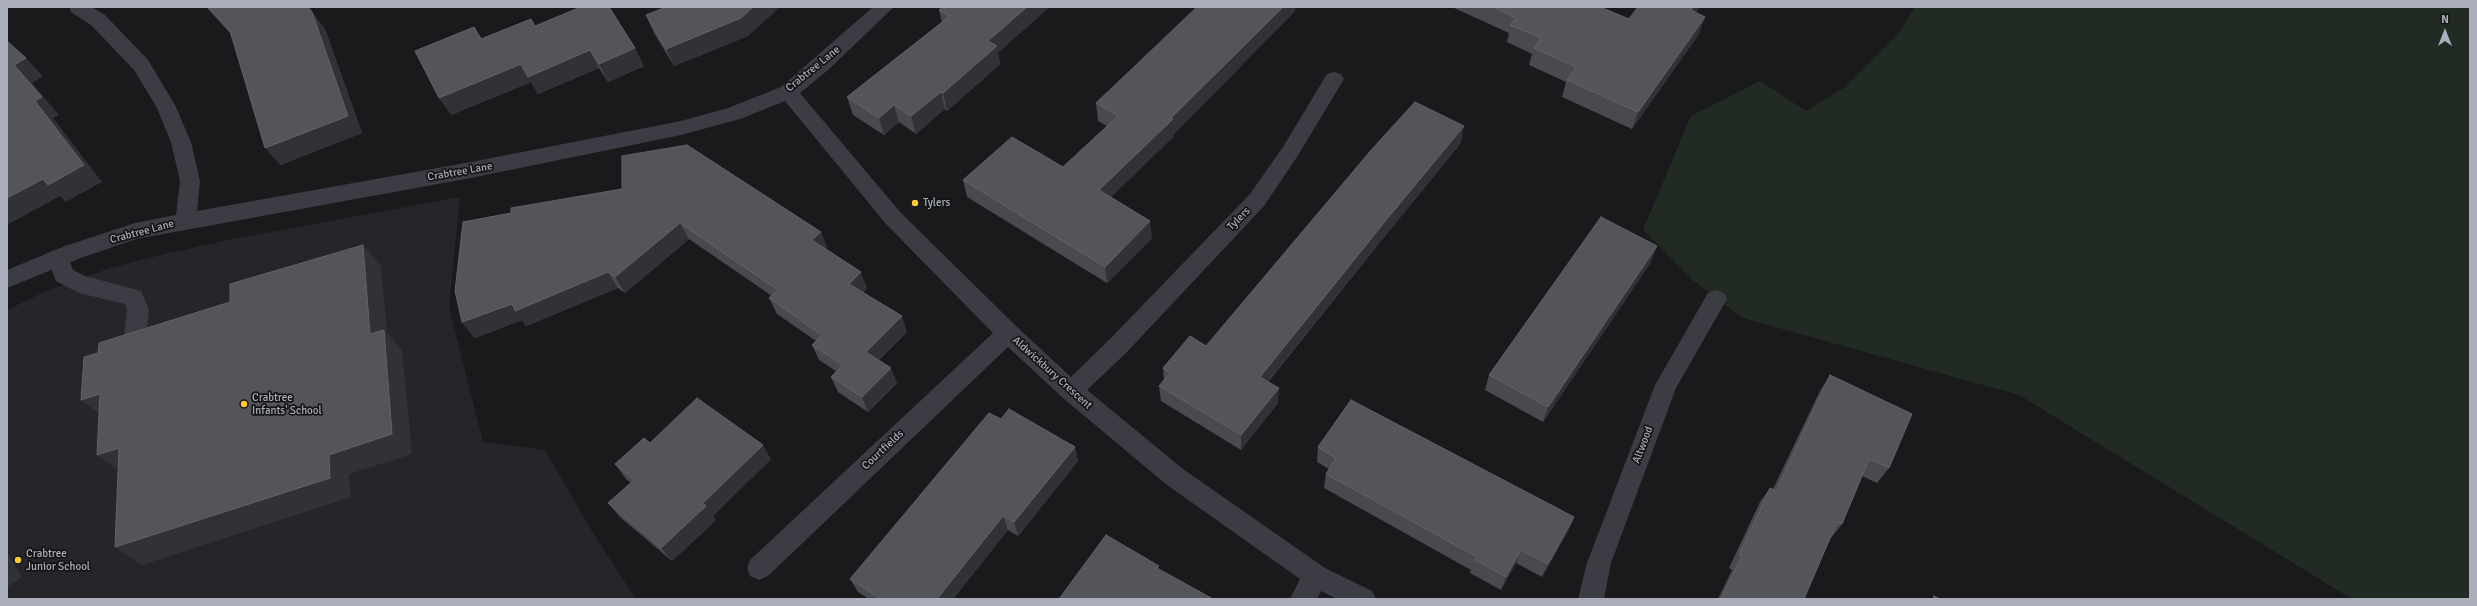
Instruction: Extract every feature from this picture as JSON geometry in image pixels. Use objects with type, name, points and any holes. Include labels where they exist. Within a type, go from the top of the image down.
[{"type":"street","points":[[78,7],[98,20],[141,66],[165,104],[181,142],[190,181],[186,221]]},
{"type":"street","name":"Crabtree Lane","points":[[7,279],[58,258],[135,231],[471,170],[681,128],[733,114],[788,92],[884,7]]},
{"type":"street","name":"Tylers","points":[[1071,391],[1118,346],[1257,200],[1290,152],[1334,79]]},
{"type":"street","name":"Aldwickbury Crescent","points":[[788,92],[893,218],[1008,332],[1071,391],[1174,477],[1316,576],[1363,599]]},
{"type":"street","points":[[58,258],[64,275],[79,284],[133,297],[138,310],[134,345]]},
{"type":"street","name":"Altwood","points":[[1591,599],[1599,563],[1666,385],[1716,299]]},
{"type":"street","name":"Courtfields","points":[[759,568],[1008,332]]},
{"type":"street","points":[[1303,599],[1316,576]]},
{"type":"shaded area","points":[[1915,7],[2470,7],[2470,599],[2352,599],[2019,395],[1743,318],[1694,281],[1643,230],[1691,116],[1760,81],[1806,111],[1845,87],[1899,33]]},
{"type":"shaded area","name":"Crabtree Infants' School","points":[[460,197],[449,307],[483,442],[545,450],[593,533],[636,599],[7,599],[7,310],[44,292],[110,268],[169,253],[233,239]]},
{"type":"building","points":[[208,7],[308,7],[312,12],[348,116],[265,148],[230,31]]},
{"type":"building","points":[[581,7],[609,7],[635,48],[599,64],[590,50],[528,77],[521,64],[439,98],[415,51],[474,27],[481,39],[531,19],[535,26]]},
{"type":"building","points":[[666,7],[753,7],[741,18],[666,49],[646,15]]},
{"type":"building","points":[[943,7],[1027,7],[988,41],[997,46],[943,93],[941,92],[911,116],[894,105],[879,118],[847,97],[950,16],[939,10]]},
{"type":"building","points":[[1197,7],[1283,7],[1171,118],[1173,119],[1099,190],[1150,221],[1105,267],[963,180],[1012,137],[1063,167],[1118,116],[1096,103]]},
{"type":"building","points":[[1493,7],[1600,7],[1629,19],[1638,7],[1693,7],[1691,10],[1705,17],[1638,112],[1567,80],[1576,67],[1534,48],[1541,38],[1510,25],[1516,18]]},
{"type":"building","points":[[7,41],[26,58],[14,65],[42,97],[35,101],[84,165],[48,185],[43,179],[7,198]]},
{"type":"building","points":[[1415,102],[1464,126],[1260,377],[1279,388],[1241,435],[1159,386],[1170,373],[1163,368],[1190,336],[1206,346],[1373,148]]},
{"type":"building","points":[[687,145],[821,232],[812,240],[861,272],[849,284],[902,316],[866,352],[891,368],[862,397],[831,377],[843,365],[812,345],[822,335],[769,298],[778,290],[680,223],[615,277],[608,272],[515,311],[512,304],[462,322],[455,291],[463,222],[511,213],[511,208],[622,189],[622,156]]},
{"type":"building","points":[[1601,217],[1657,246],[1548,407],[1489,375]]},
{"type":"building","points":[[363,245],[370,334],[384,330],[392,434],[329,455],[330,478],[115,547],[119,448],[97,455],[100,394],[81,400],[84,357],[98,353],[99,343],[230,302],[230,284]]},
{"type":"building","points":[[1830,375],[1912,414],[1889,468],[1869,459],[1842,524],[1837,522],[1804,599],[1721,599],[1742,556],[1739,555],[1770,488],[1776,491]]},
{"type":"building","points":[[697,398],[763,445],[703,503],[706,506],[661,548],[608,503],[634,480],[615,464],[644,438],[650,443]]},
{"type":"building","points":[[1351,400],[1574,517],[1548,564],[1521,550],[1506,577],[1475,560],[1477,557],[1326,474],[1336,458],[1318,447]]},
{"type":"building","points":[[1009,409],[1075,447],[1014,522],[1003,516],[937,599],[881,599],[850,579],[989,413],[1001,419]]},
{"type":"building","points":[[1106,535],[1159,566],[1157,568],[1213,599],[1059,599]]},
{"type":"building","points":[[1934,596],[1940,599],[1933,599]]},
{"type":"place","name":"Tylers","points":[[915,203]]},
{"type":"place","name":"Crabtree Infants' School","points":[[244,404]]},
{"type":"place","name":"Crabtree Junior School","points":[[18,560]]}]
